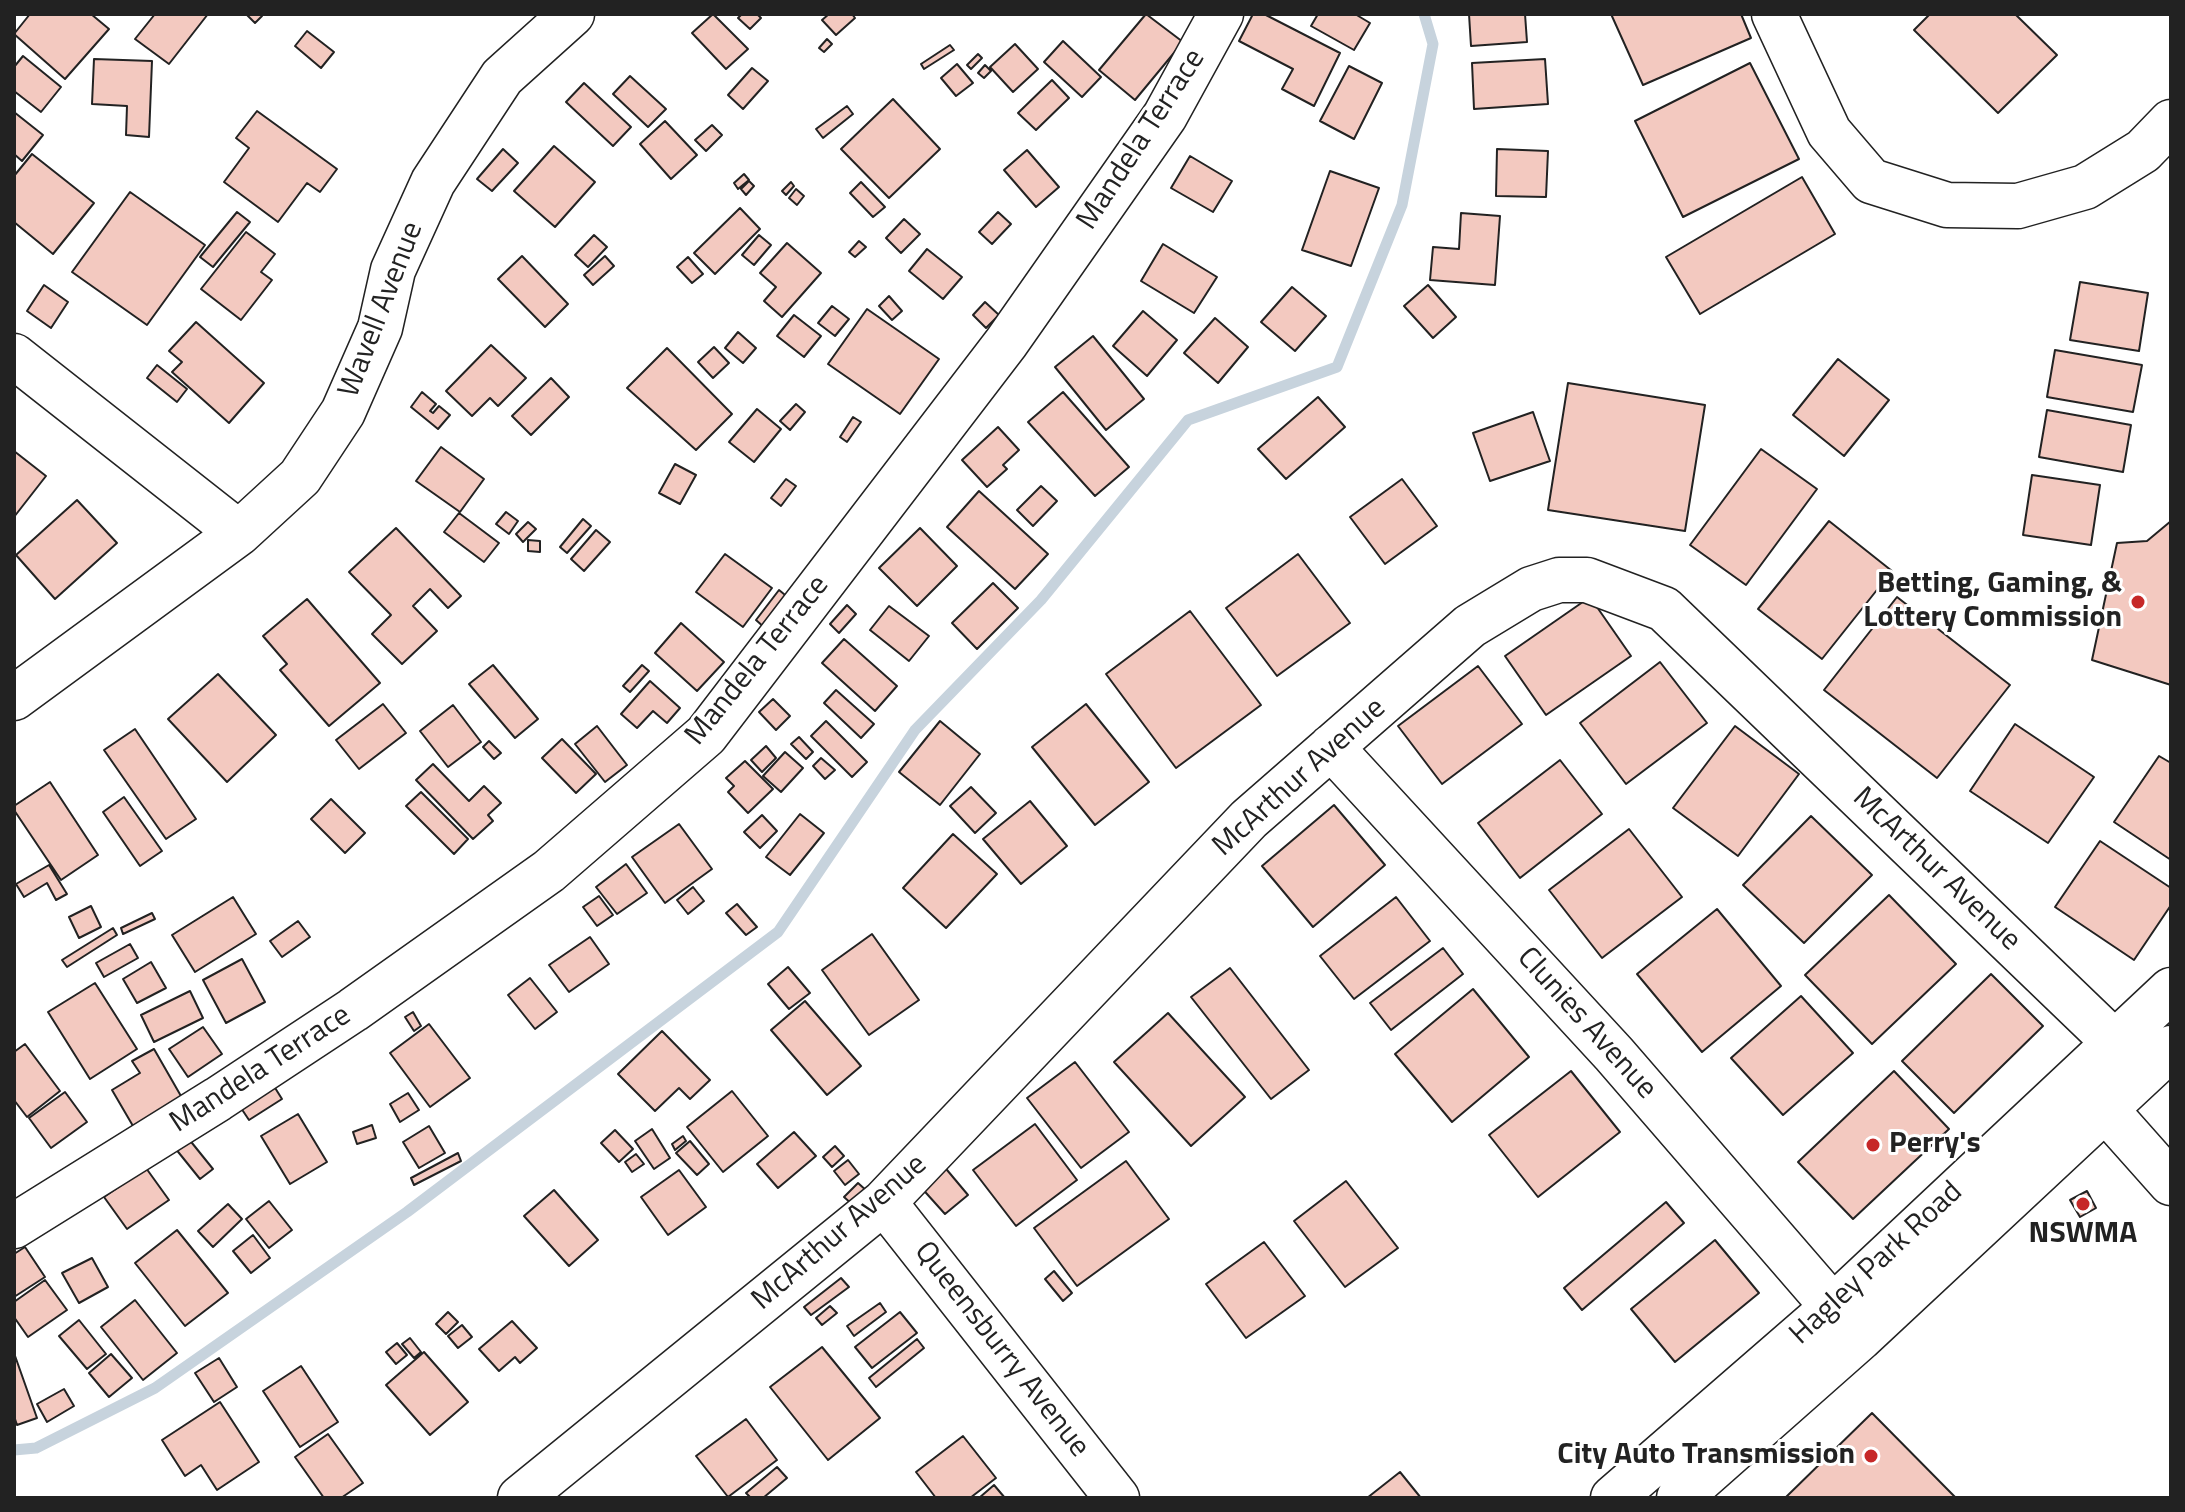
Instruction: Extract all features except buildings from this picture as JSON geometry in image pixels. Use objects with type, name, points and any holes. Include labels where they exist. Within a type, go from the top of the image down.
[{"type":"street","name":"Wavell Avenue","points":[[14,698],[239,533],[300,477],[343,412],[380,328],[393,270],[433,182],[502,77],[572,14]]},
{"type":"street","name":"Mandela Terrace","points":[[14,1226],[218,1099],[549,871],[706,735],[1006,343],[1165,116],[1221,14]]},
{"type":"street","points":[[1774,14],[1829,132],[1871,181],[1947,205],[2018,206],[2085,187],[2143,151],[2171,122]]},
{"type":"street","points":[[14,356],[239,533]]},
{"type":"street","name":"McArthur Avenue","points":[[520,1498],[884,1202],[1249,819],[1470,626],[1531,589],[1559,580],[1587,580],[1664,609],[2114,1042]]},
{"type":"street","name":"Clunies Avenue","points":[[1331,747],[1614,1054],[1833,1307]]},
{"type":"street","name":"Hagley Park Road","points":[[1613,1498],[1833,1307],[2171,990]]},
{"type":"street","name":"Hagley Park Road","points":[[1679,1498],[1860,1338],[2171,1048]]},
{"type":"street","points":[[2106,1110],[2171,1183]]},
{"type":"street","name":"Queensburry Avenue","points":[[884,1202],[1117,1498]]},
{"type":"waterway","points":[[14,1450],[36,1448],[155,1388],[407,1212],[778,932],[915,730],[1041,600],[1188,420],[1337,367],[1402,205],[1433,44],[1424,14]]},
{"type":"place","name":"Betting, Gaming, & Lottery Commission","points":[[2138,602]]},
{"type":"place","name":"Perry's","points":[[1873,1145]]},
{"type":"place","name":"NSWMA","points":[[2083,1204]]},
{"type":"place","name":"City Auto Transmission","points":[[1871,1456]]}]
